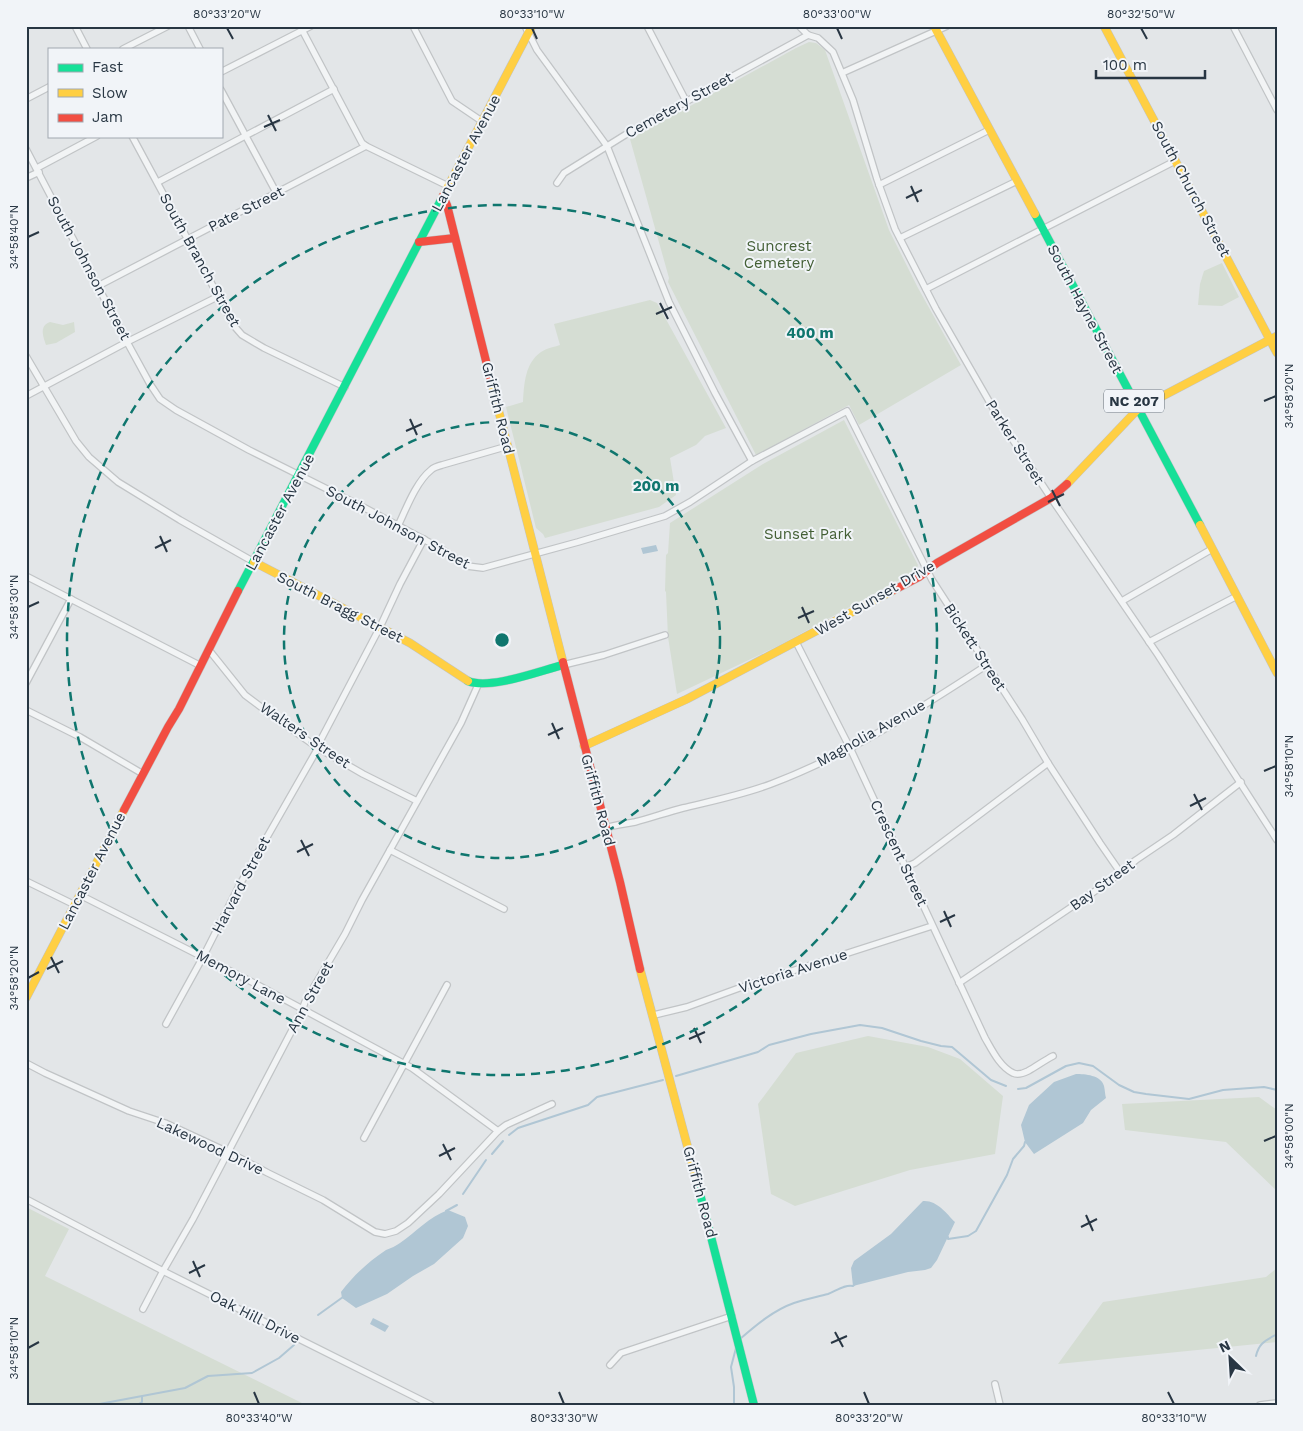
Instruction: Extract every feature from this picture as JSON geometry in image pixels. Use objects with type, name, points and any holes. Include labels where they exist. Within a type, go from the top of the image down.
[{"type":"street","points":[[75,26],[86,48]]},
{"type":"street","points":[[125,48],[168,26]]},
{"type":"street","points":[[188,26],[199,48]]},
{"type":"street","points":[[222,71],[302,28],[311,26]]},
{"type":"street","points":[[413,26],[452,101],[483,122]]},
{"type":"street","points":[[647,26],[686,101]]},
{"type":"street","name":"Parker Street","points":[[800,26],[808,35],[818,38],[833,52],[854,100],[880,185],[900,238],[926,289],[1001,422],[1050,498],[1122,601],[1277,840]]},
{"type":"street","points":[[842,73],[936,29],[947,26]]},
{"type":"street","name":"South Church Street","points":[[1104,26],[1175,161],[1273,338],[1277,353]]},
{"type":"street","points":[[1233,26],[1277,110]]},
{"type":"street","points":[[302,28],[362,143],[448,186]]},
{"type":"street","points":[[529,29],[537,50],[607,146],[669,302],[752,461]]},
{"type":"street","name":"Lancaster Avenue","points":[[26,998],[346,387],[529,29]]},
{"type":"street","name":"South Hayne Street","points":[[936,29],[1277,673]]},
{"type":"street","name":"Cemetery Street","points":[[557,183],[564,173],[607,146],[808,35]]},
{"type":"street","points":[[26,99],[48,88]]},
{"type":"street","points":[[158,182],[334,89]]},
{"type":"street","points":[[222,92],[277,194]]},
{"type":"street","points":[[880,185],[989,130]]},
{"type":"street","points":[[26,178],[94,138]]},
{"type":"street","name":"South Branch Street","points":[[133,138],[235,327],[242,335],[271,352],[346,387]]},
{"type":"street","name":"Pate Street","points":[[98,286],[366,146]]},
{"type":"street","name":"South Johnson Street","points":[[26,149],[127,342],[160,399],[176,410],[299,476],[424,539],[466,566],[483,568],[534,555],[665,516],[690,502],[752,461],[847,412]]},
{"type":"street","points":[[926,289],[1175,161]]},
{"type":"street","points":[[900,238],[1017,181]]},
{"type":"street","name":"Griffith Road","points":[[443,196],[508,446],[534,555],[620,882],[635,949],[654,1015],[754,1405]]},
{"type":"street","points":[[420,242],[455,238]]},
{"type":"street","points":[[26,396],[219,296]]},
{"type":"street","name":"West Sunset Drive","points":[[584,746],[687,699],[919,577],[937,563],[1050,498],[1060,490],[1138,408],[1273,338]]},
{"type":"street","name":"South Bragg Street","points":[[26,356],[76,441],[89,457],[118,482],[254,562],[410,643],[461,677],[478,685]]},
{"type":"street","name":"Bickett Street","points":[[847,412],[932,580],[1022,719],[1048,763],[1120,872]]},
{"type":"street","points":[[398,526],[414,493],[432,469],[508,446]]},
{"type":"street","name":"Harvard Street","points":[[166,1024],[239,886],[318,748],[424,539]]},
{"type":"street","points":[[1122,601],[1212,549]]},
{"type":"street","points":[[26,576],[201,666]]},
{"type":"street","points":[[1149,642],[1237,596]]},
{"type":"street","points":[[26,683],[71,599]]},
{"type":"street","points":[[478,685],[506,680],[604,655],[665,635]]},
{"type":"street","name":"Crescent Street","points":[[796,642],[850,748],[985,1038],[997,1057],[1013,1073],[1018,1074],[1028,1071],[1053,1056]]},
{"type":"street","name":"Walters Street","points":[[209,650],[245,694],[318,748],[363,774],[417,801]]},
{"type":"street","name":"Magnolia Avenue","points":[[605,828],[742,793],[836,756],[886,728],[987,665]]},
{"type":"street","name":"Ann Street","points":[[143,1309],[229,1152],[305,1002],[345,934],[461,723],[478,685]]},
{"type":"street","points":[[26,710],[80,736],[143,774]]},
{"type":"street","points":[[906,867],[915,863],[1048,763]]},
{"type":"street","name":"Bay Street","points":[[959,983],[1080,902],[1173,835],[1241,782]]},
{"type":"street","points":[[390,850],[504,909]]},
{"type":"street","points":[[26,881],[75,906]]},
{"type":"street","name":"Memory Lane","points":[[80,895],[203,957],[405,1064],[498,1131]]},
{"type":"street","name":"Victoria Avenue","points":[[654,1015],[687,1007],[742,987],[932,926]]},
{"type":"street","points":[[364,1138],[447,985]]},
{"type":"street","name":"Lakewood Drive","points":[[26,1064],[129,1111],[165,1123],[229,1152],[323,1200],[375,1232],[385,1234],[390,1234],[402,1227],[439,1194],[498,1131]]},
{"type":"street","points":[[498,1131],[506,1125],[552,1104]]},
{"type":"street","name":"Oak Hill Drive","points":[[26,1199],[163,1271],[431,1405]]},
{"type":"street","points":[[610,1365],[621,1353],[732,1316]]},
{"type":"street","points":[[995,1384],[1000,1405]]},
{"type":"street","points":[[1264,1405],[1277,1403]]},
{"type":"green space","name":"Suncrest Cemetery","points":[[809,42],[816,43],[825,50],[889,230],[918,288],[961,365],[859,425],[849,405],[756,455],[668,282],[669,278],[630,139]]},
{"type":"green space","points":[[1222,263],[1239,297],[1222,306],[1198,305],[1200,284],[1204,271]]},
{"type":"green space","points":[[650,300],[657,303],[726,428],[705,436],[696,445],[670,458],[676,495],[659,507],[545,538],[536,528],[506,407],[523,402],[526,374],[536,357],[541,352],[560,345],[554,324]]},
{"type":"green space","points":[[50,322],[63,325],[74,322],[75,332],[56,343],[46,345],[43,329]]},
{"type":"green space","name":"Sunset Park","points":[[844,420],[918,565],[916,571],[778,646],[677,694],[668,637],[665,591],[666,555],[668,553],[670,523],[763,464]]},
{"type":"green space","points":[[868,1036],[928,1047],[960,1059],[1003,1096],[995,1154],[910,1170],[795,1206],[771,1194],[758,1104],[796,1053]]},
{"type":"green space","points":[[1259,1097],[1277,1110],[1277,1191],[1226,1142],[1125,1130],[1122,1104]]},
{"type":"green space","points":[[26,1207],[69,1229],[45,1276],[306,1405],[26,1405]]},
{"type":"green space","points":[[1277,1268],[1277,1342],[1058,1364],[1103,1302],[1266,1277]]},
{"type":"water","points":[[656,545],[658,551],[643,554],[641,548]]},
{"type":"water","points":[[1076,1074],[1084,1074],[1100,1079],[1104,1086],[1106,1098],[1091,1110],[1083,1123],[1034,1154],[1025,1142],[1021,1125],[1029,1105],[1054,1082]]},
{"type":"water","points":[[923,1201],[937,1205],[955,1222],[937,1260],[931,1268],[853,1286],[851,1268],[854,1261],[891,1234]]},
{"type":"water","points":[[448,1210],[465,1217],[468,1226],[463,1238],[434,1264],[387,1294],[356,1308],[342,1298],[341,1292],[367,1264]]},
{"type":"water","points":[[373,1318],[389,1326],[385,1332],[370,1324]]},
{"type":"waterway","points":[[676,1076],[758,1052],[769,1045],[811,1034],[860,1025],[882,1028],[921,1041],[952,1047],[991,1080],[1006,1086]]},
{"type":"waterway","points":[[1018,1089],[1026,1088],[1066,1066],[1079,1063],[1093,1066],[1119,1085],[1134,1092],[1146,1094],[1189,1099],[1223,1090],[1264,1087],[1277,1090]]},
{"type":"waterway","points":[[509,1135],[518,1128],[588,1105],[597,1097],[663,1080]]},
{"type":"waterway","points":[[492,1154],[503,1141]]},
{"type":"waterway","points":[[948,1237],[948,1239],[968,1236],[976,1231],[1007,1175],[1013,1159],[1025,1142]]},
{"type":"waterway","points":[[463,1194],[486,1160]]},
{"type":"waterway","points":[[446,1211],[457,1205]]},
{"type":"waterway","points":[[740,1339],[766,1318],[787,1306],[855,1284]]},
{"type":"waterway","points":[[318,1315],[343,1297]]},
{"type":"waterway","points":[[1256,1356],[1261,1345],[1277,1334]]},
{"type":"waterway","points":[[94,1405],[185,1388],[208,1376],[252,1373],[279,1358],[294,1345]]},
{"type":"waterway","points":[[734,1405],[731,1367],[736,1348]]},
{"type":"waterway","points":[[137,1405],[142,1402],[142,1397]]},
{"type":"traffic: fast","points":[[238,591],[442,198]]},
{"type":"traffic: fast","points":[[1035,214],[1200,525]]},
{"type":"traffic: fast","points":[[468,681],[477,683],[501,681],[563,665]]},
{"type":"traffic: fast","points":[[697,1182],[754,1405]]},
{"type":"traffic: slow","points":[[442,198],[532,26]]},
{"type":"traffic: slow","points":[[934,26],[1035,214]]},
{"type":"traffic: slow","points":[[1104,26],[1277,353]]},
{"type":"traffic: slow","points":[[1067,484],[1138,409],[1277,336]]},
{"type":"traffic: slow","points":[[491,381],[563,662]]},
{"type":"traffic: slow","points":[[1200,525],[1277,673]]},
{"type":"traffic: slow","points":[[254,562],[410,643],[468,681]]},
{"type":"traffic: slow","points":[[584,746],[687,699],[894,590]]},
{"type":"traffic: slow","points":[[26,998],[124,810]]},
{"type":"traffic: slow","points":[[640,969],[697,1182]]},
{"type":"traffic: jam","points":[[443,196],[447,205],[491,381]]},
{"type":"traffic: jam","points":[[419,242],[455,238]]},
{"type":"traffic: jam","points":[[894,590],[919,577],[937,563],[1051,498],[1067,484]]},
{"type":"traffic: jam","points":[[124,810],[179,709],[238,591]]},
{"type":"traffic: jam","points":[[563,662],[620,882],[640,969]]}]
